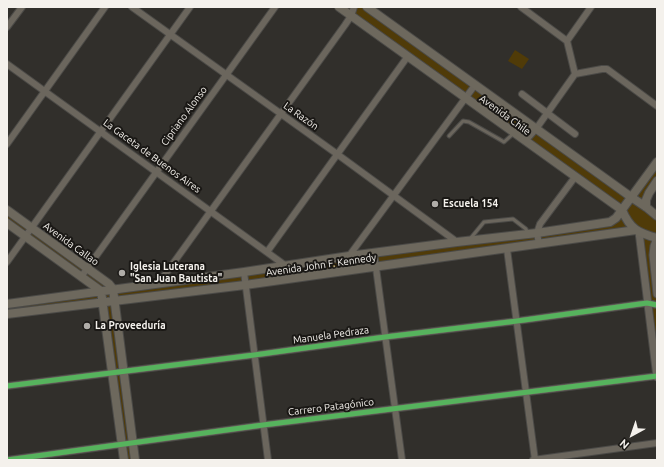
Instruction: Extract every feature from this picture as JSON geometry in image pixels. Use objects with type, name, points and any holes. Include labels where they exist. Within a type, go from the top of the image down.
[{"type":"main road","name":"Avenida Chile","points":[[339,7],[622,210],[630,225],[638,231]]},
{"type":"main road","name":"Avenida Chile","points":[[367,7],[536,129],[629,200],[646,207],[657,216]]},
{"type":"main road","name":"Avenida John F. Kennedy","points":[[7,304],[244,272],[349,256],[537,233],[610,222],[616,218],[657,162]]},
{"type":"main road","points":[[646,207],[646,200],[657,181]]},
{"type":"main road","name":"Avenida Callao","points":[[7,210],[109,284],[113,289]]},
{"type":"main road","name":"Avenida Callao","points":[[7,223],[101,291]]},
{"type":"main road","name":"Avenida John F. Kennedy","points":[[7,314],[245,285],[638,231]]},
{"type":"main road","points":[[638,231],[644,235],[657,238]]},
{"type":"main road","points":[[113,289],[135,460]]},
{"type":"main road","points":[[101,291],[124,460]]},
{"type":"street","points":[[7,27],[22,7]]},
{"type":"street","points":[[7,144],[105,7]]},
{"type":"street","name":"La Razón","points":[[132,7],[457,242]]},
{"type":"street","points":[[7,262],[190,7]]},
{"type":"street","name":"Cipriano Alonso","points":[[81,277],[275,7]]},
{"type":"street","points":[[165,282],[164,276],[351,16],[354,7]]},
{"type":"street","points":[[521,7],[567,41],[575,74]]},
{"type":"street","points":[[567,41],[592,7]]},
{"type":"street","points":[[267,252],[408,56]]},
{"type":"street","name":"La Gaceta de Buenos Aires","points":[[7,64],[286,266]]},
{"type":"street","points":[[526,141],[575,74],[602,68],[607,69],[657,106]]},
{"type":"street","points":[[349,256],[475,85]]},
{"type":"street","points":[[522,94],[575,134]]},
{"type":"street","points":[[539,244],[537,233],[540,224],[575,177]]},
{"type":"street","points":[[638,231],[657,376]]},
{"type":"street","points":[[657,238],[653,255],[657,294]]},
{"type":"street","points":[[507,249],[534,460],[657,443]]},
{"type":"street","points":[[374,253],[402,460]]},
{"type":"street","points":[[244,272],[268,460]]},
{"type":"street","name":"Manuela Pedraza","points":[[7,386],[648,303],[657,306]]},
{"type":"street","name":"Carrero Patagónico","points":[[7,460],[263,424],[657,376]]},
{"type":"lane","points":[[450,136],[463,121],[469,122],[504,142],[514,133]]},
{"type":"lane","points":[[469,241],[484,222],[513,219],[526,229],[528,234]]},
{"type":"shaded area","points":[[339,7],[367,7],[631,197],[657,162],[657,181],[646,200],[657,216],[657,238],[654,246],[657,294],[657,377],[639,232],[115,301],[135,460],[124,460],[103,302],[7,314],[7,304],[101,291],[7,223],[7,210],[113,289],[610,222],[621,211]]},
{"type":"shaded area","points":[[515,50],[529,59],[522,69],[508,61]]},
{"type":"cycle path","points":[[7,386],[647,303],[657,305]]},
{"type":"cycle path","points":[[7,460],[263,425],[657,376]]},
{"type":"place","name":"Escuela 154","points":[[435,204]]},
{"type":"place","name":"Iglesia Luterana \"San Juan Bautista\"","points":[[122,273]]},
{"type":"place","name":"La Proveeduría","points":[[87,326]]}]
